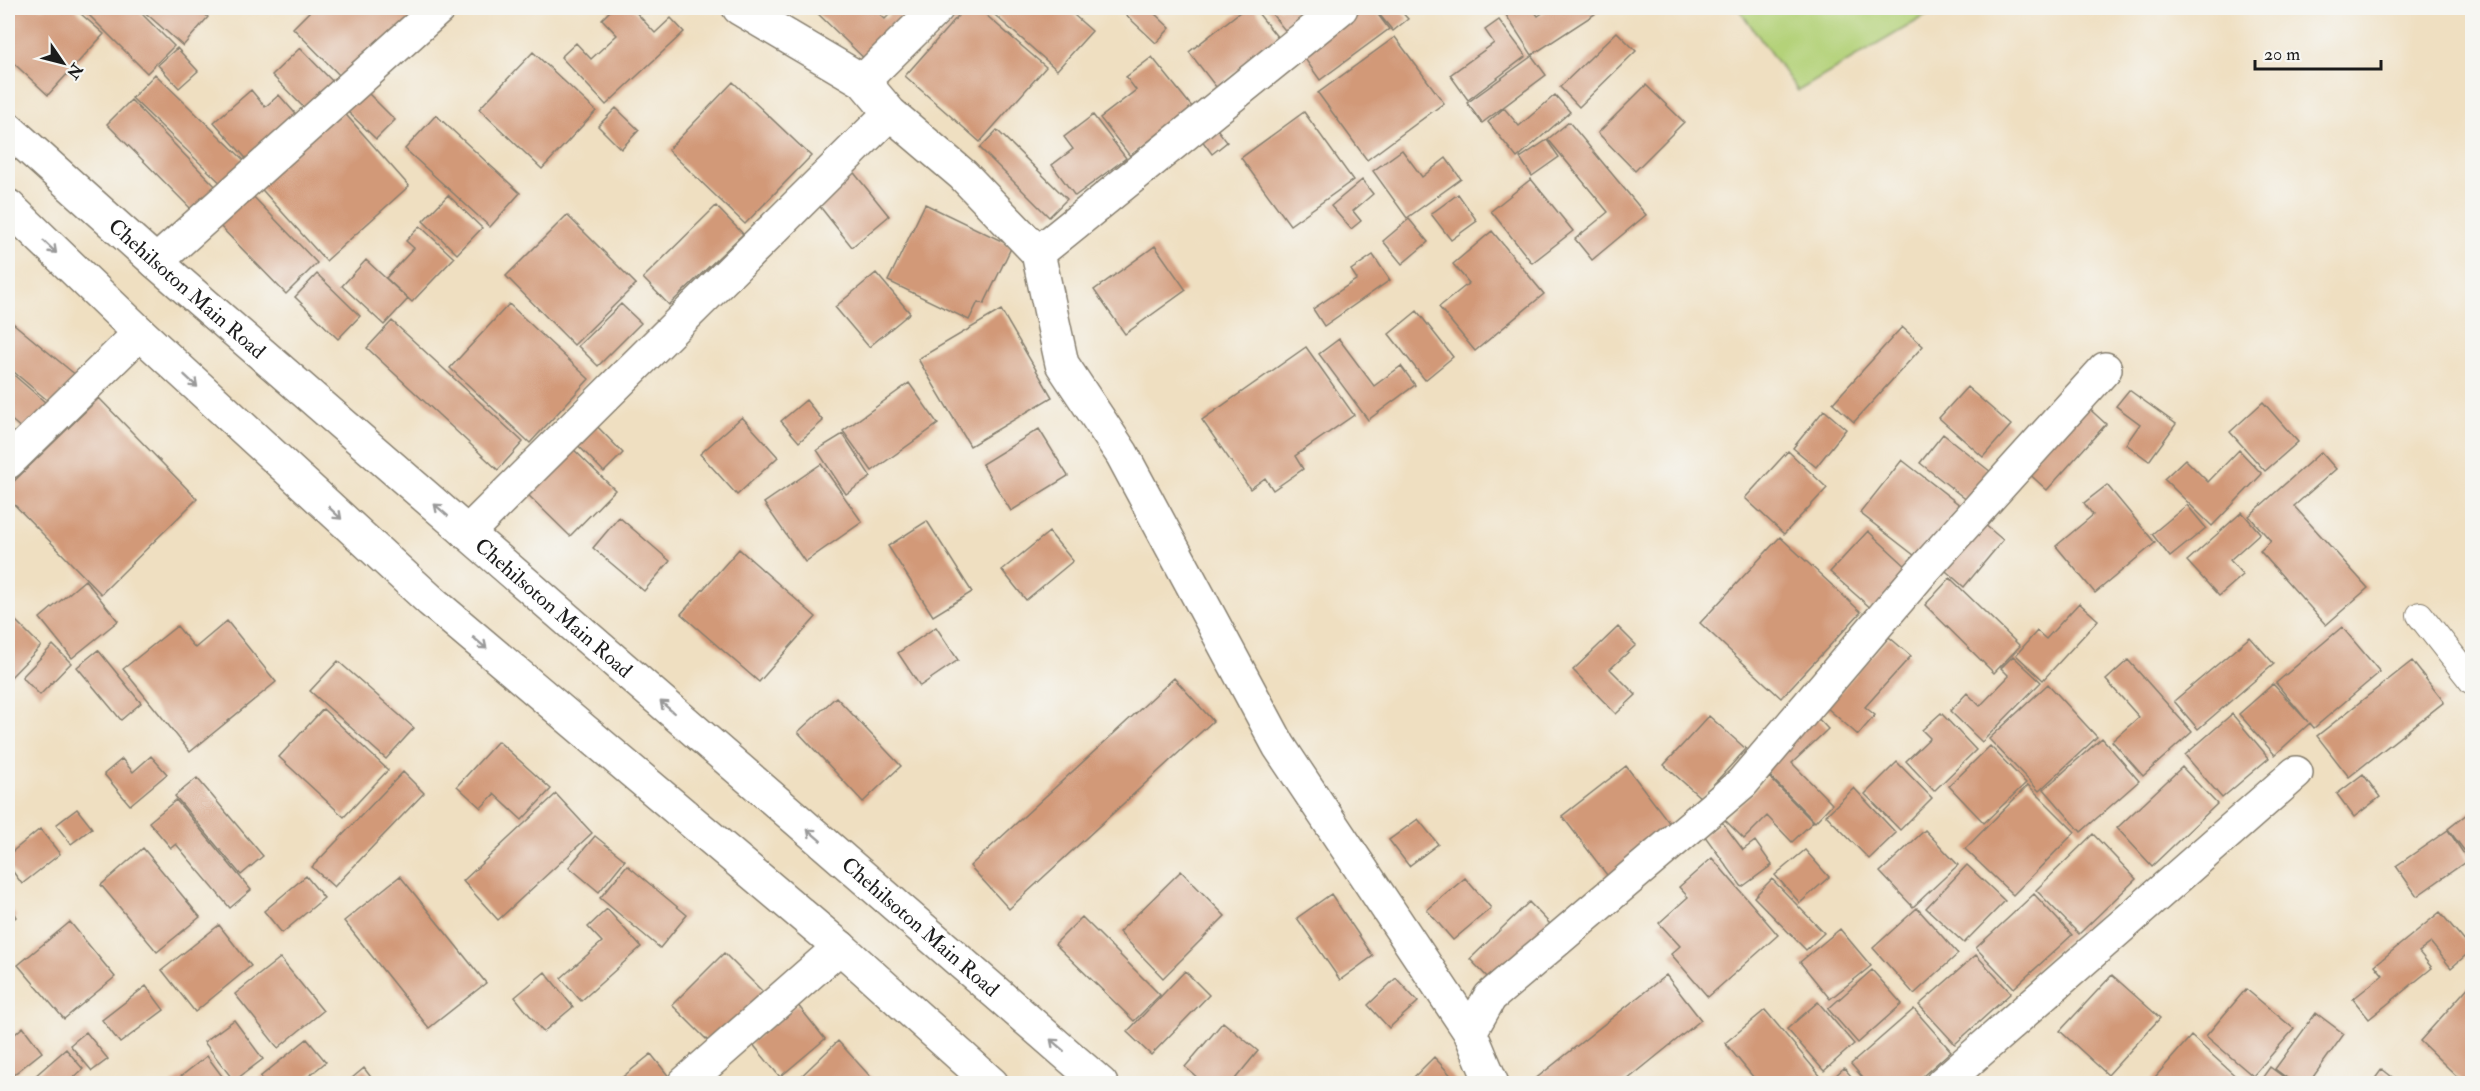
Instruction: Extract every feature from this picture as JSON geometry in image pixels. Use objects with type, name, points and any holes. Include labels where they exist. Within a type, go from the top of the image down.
[{"type":"street","points":[[156,262],[439,8]]},
{"type":"street","points":[[739,8],[863,81],[890,113],[963,175],[1038,253],[1062,364],[1122,454],[1279,746],[1470,1032],[1492,1083]]},
{"type":"street","points":[[863,81],[937,8]]},
{"type":"street","points":[[1038,253],[1341,8]]},
{"type":"street","points":[[467,533],[890,113]]},
{"type":"street","name":"Chehilsoton Main Road","points":[[8,129],[156,262],[1101,1083]]},
{"type":"street","points":[[8,206],[140,333],[431,601],[840,947],[992,1083]]},
{"type":"street","points":[[8,462],[140,333]]},
{"type":"street","points":[[1470,1032],[1490,997],[1742,783],[1920,574],[2105,369]]},
{"type":"street","points":[[1942,1083],[2296,773]]},
{"type":"street","points":[[695,1080],[840,947]]},
{"type":"lane","points":[[2420,615],[2472,681]]},
{"type":"green space","points":[[1738,8],[1939,8],[1798,91]]},
{"type":"building","points":[[8,8],[74,8],[104,34],[48,95],[8,58]]},
{"type":"building","points":[[87,8],[136,8],[174,46],[147,73],[84,10]]},
{"type":"building","points":[[140,8],[198,8],[208,17],[183,46]]},
{"type":"building","points":[[313,8],[399,8],[412,20],[348,84],[293,28]]},
{"type":"building","points":[[613,8],[632,8],[655,33],[671,18],[684,32],[606,105],[561,57],[576,43],[591,59],[617,35],[602,19]]},
{"type":"building","points":[[812,8],[873,8],[885,19],[896,8],[922,8],[872,66]]},
{"type":"building","points":[[965,8],[978,8],[1046,67],[980,142],[905,76]]},
{"type":"building","points":[[987,8],[1066,8],[1092,31],[1057,70]]},
{"type":"building","points":[[1133,8],[1159,8],[1154,13],[1170,28],[1156,43],[1126,15]]},
{"type":"building","points":[[1245,8],[1254,8],[1278,38],[1216,87],[1189,52]]},
{"type":"building","points":[[1267,8],[1320,8],[1288,34]]},
{"type":"building","points":[[1354,8],[1373,8],[1389,29],[1320,80],[1298,49]]},
{"type":"building","points":[[1374,8],[1398,8],[1408,19],[1393,31]]},
{"type":"building","points":[[1518,8],[1532,8],[1538,16],[1550,8],[1604,8],[1532,55],[1506,15]]},
{"type":"building","points":[[1499,20],[1526,56],[1468,100],[1450,75],[1494,43],[1485,30]]},
{"type":"building","points":[[1617,32],[1636,51],[1579,107],[1560,87]]},
{"type":"building","points":[[1395,37],[1444,103],[1367,160],[1318,93]]},
{"type":"building","points":[[177,48],[198,71],[179,88],[158,65]]},
{"type":"building","points":[[300,48],[337,86],[310,114],[272,75]]},
{"type":"building","points":[[533,52],[596,111],[542,169],[479,109]]},
{"type":"building","points":[[1532,56],[1546,75],[1482,123],[1467,103]]},
{"type":"building","points":[[1152,57],[1192,107],[1130,156],[1100,118],[1136,90],[1126,77]]},
{"type":"building","points":[[155,74],[251,167],[228,190],[132,98]]},
{"type":"building","points":[[733,82],[811,156],[745,224],[668,150]]},
{"type":"building","points":[[1646,85],[1684,122],[1635,171],[1598,133]]},
{"type":"building","points":[[251,90],[265,107],[279,95],[301,120],[251,164],[214,122]]},
{"type":"building","points":[[365,90],[395,120],[376,139],[345,109]]},
{"type":"building","points":[[1555,95],[1570,112],[1517,158],[1488,122],[1504,108],[1519,126]]},
{"type":"building","points":[[131,100],[220,191],[197,215],[107,124]]},
{"type":"building","points":[[340,108],[409,186],[326,261],[256,183]]},
{"type":"building","points":[[616,108],[639,130],[621,149],[598,126]]},
{"type":"building","points":[[1304,112],[1353,180],[1290,225],[1241,158]]},
{"type":"building","points":[[436,115],[520,193],[490,227],[405,149]]},
{"type":"building","points":[[1093,115],[1126,158],[1075,196],[1052,165],[1073,149],[1064,137]]},
{"type":"building","points":[[1211,121],[1227,142],[1212,154],[1196,132]]},
{"type":"building","points":[[1569,122],[1646,215],[1592,260],[1575,239],[1608,212],[1548,139]]},
{"type":"building","points":[[997,130],[1067,199],[1049,217],[980,148]]},
{"type":"building","points":[[1547,140],[1559,157],[1532,176],[1520,158]]},
{"type":"building","points":[[1402,150],[1422,177],[1446,158],[1461,179],[1407,218],[1373,171]]},
{"type":"building","points":[[851,169],[889,216],[852,247],[814,199]]},
{"type":"building","points":[[1531,179],[1573,231],[1532,263],[1491,211]]},
{"type":"building","points":[[1362,180],[1373,194],[1353,211],[1361,221],[1351,229],[1331,206]]},
{"type":"building","points":[[249,192],[317,263],[286,294],[217,223]]},
{"type":"building","points":[[1458,194],[1477,221],[1451,240],[1431,214]]},
{"type":"building","points":[[448,195],[482,228],[457,254],[423,221]]},
{"type":"building","points":[[925,204],[1012,246],[984,304],[978,302],[969,320],[888,281]]},
{"type":"building","points":[[716,206],[743,234],[669,305],[643,278]]},
{"type":"building","points":[[567,215],[636,284],[574,345],[506,276]]},
{"type":"building","points":[[1409,219],[1428,242],[1402,264],[1383,241]]},
{"type":"building","points":[[420,226],[454,258],[412,302],[386,278],[414,248],[406,241]]},
{"type":"building","points":[[1492,231],[1544,294],[1475,351],[1439,307],[1469,283],[1453,264]]},
{"type":"building","points":[[1155,246],[1186,290],[1125,334],[1094,290]]},
{"type":"building","points":[[1373,255],[1390,280],[1324,326],[1313,309],[1357,279],[1351,270]]},
{"type":"building","points":[[366,260],[408,299],[384,325],[342,286]]},
{"type":"building","points":[[876,273],[910,313],[869,347],[835,307]]},
{"type":"building","points":[[317,274],[360,316],[338,339],[295,297]]},
{"type":"building","points":[[509,304],[589,379],[530,443],[450,368]]},
{"type":"building","points":[[621,304],[641,323],[598,366],[578,346]]},
{"type":"building","points":[[1001,310],[1052,397],[970,446],[918,359]]},
{"type":"building","points":[[1417,311],[1453,357],[1425,380],[1389,334]]},
{"type":"building","points":[[8,319],[77,376],[53,405],[8,367]]},
{"type":"building","points":[[392,321],[523,442],[498,470],[367,348]]},
{"type":"building","points":[[1902,327],[1923,346],[1854,422],[1833,403]]},
{"type":"building","points":[[1339,339],[1374,386],[1401,366],[1415,385],[1368,420],[1319,354]]},
{"type":"building","points":[[1306,347],[1354,415],[1295,456],[1303,469],[1273,490],[1265,478],[1250,489],[1202,420]]},
{"type":"building","points":[[8,370],[53,409],[30,436],[8,417]]},
{"type":"building","points":[[909,383],[938,424],[872,471],[843,431]]},
{"type":"building","points":[[1967,387],[2011,425],[1983,457],[1939,418]]},
{"type":"building","points":[[2129,390],[2176,424],[2149,461],[2126,444],[2140,424],[2116,406]]},
{"type":"building","points":[[99,398],[197,499],[101,594],[8,498],[8,487]]},
{"type":"building","points":[[806,400],[823,421],[799,442],[781,421]]},
{"type":"building","points":[[2263,402],[2298,442],[2265,471],[2230,432]]},
{"type":"building","points":[[2084,404],[2106,424],[2047,490],[2024,469]]},
{"type":"building","points":[[1824,410],[1846,429],[1816,467],[1793,448]]},
{"type":"building","points":[[742,417],[778,457],[737,495],[700,454]]},
{"type":"building","points":[[591,420],[623,453],[604,472],[571,438]]},
{"type":"building","points":[[1039,429],[1068,476],[1011,511],[982,464]]},
{"type":"building","points":[[843,434],[871,477],[846,494],[817,450]]},
{"type":"building","points":[[1943,434],[1991,472],[1968,501],[1920,463]]},
{"type":"building","points":[[565,441],[615,490],[570,536],[520,487]]},
{"type":"building","points":[[2239,450],[2262,474],[2212,526],[2164,479],[2185,459],[2208,482]]},
{"type":"building","points":[[1788,451],[1827,488],[1784,534],[1745,498]]},
{"type":"building","points":[[2321,452],[2336,469],[2294,506],[2368,588],[2326,625],[2260,551],[2271,541],[2249,516]]},
{"type":"building","points":[[1902,460],[1961,506],[1919,559],[1860,513]]},
{"type":"building","points":[[821,464],[862,522],[805,562],[764,503]]},
{"type":"building","points":[[2107,485],[2155,543],[2095,593],[2056,546],[2093,515],[2084,503]]},
{"type":"building","points":[[2187,505],[2206,528],[2170,557],[2152,534]]},
{"type":"building","points":[[2242,512],[2260,533],[2230,560],[2243,575],[2219,596],[2187,561]]},
{"type":"building","points":[[619,517],[670,561],[644,591],[593,548]]},
{"type":"building","points":[[1977,518],[2003,540],[1964,587],[1938,564]]},
{"type":"building","points":[[927,521],[972,592],[933,616],[888,546]]},
{"type":"building","points":[[1868,531],[1910,570],[1873,610],[1830,572]]},
{"type":"building","points":[[1049,532],[1073,561],[1026,600],[1002,570]]},
{"type":"building","points":[[1780,537],[1861,612],[1781,698],[1700,623]]},
{"type":"building","points":[[739,549],[816,617],[759,682],[681,614]]},
{"type":"building","points":[[1950,578],[2020,646],[1994,673],[1925,605]]},
{"type":"building","points":[[85,580],[118,621],[72,658],[40,618]]},
{"type":"building","points":[[2079,603],[2098,620],[2043,680],[2016,655],[2037,631],[2046,639]]},
{"type":"building","points":[[8,613],[41,646],[8,680]]},
{"type":"building","points":[[227,621],[276,682],[190,752],[123,669],[177,626],[195,648]]},
{"type":"building","points":[[936,627],[958,660],[920,686],[898,653]]},
{"type":"building","points":[[1618,627],[1636,645],[1610,669],[1636,695],[1616,714],[1573,670]]},
{"type":"building","points":[[2342,627],[2380,672],[2314,728],[2310,723],[2275,755],[2239,714],[2273,684],[2308,722],[2276,683]]},
{"type":"building","points":[[1889,637],[1911,656],[1865,707],[1875,715],[1858,735],[1826,707]]},
{"type":"building","points":[[2250,637],[2274,664],[2198,729],[2174,701]]},
{"type":"building","points":[[53,645],[71,663],[40,695],[22,677]]},
{"type":"building","points":[[98,650],[141,703],[121,720],[77,667]]},
{"type":"building","points":[[2013,656],[2041,682],[1982,742],[1950,711],[1967,693],[1980,706],[2009,676],[2001,668]]},
{"type":"building","points":[[2128,660],[2192,732],[2143,776],[2112,741],[2139,717],[2106,680]]},
{"type":"building","points":[[338,661],[414,728],[386,759],[310,691]]},
{"type":"building","points":[[2412,661],[2444,702],[2349,777],[2317,736]]},
{"type":"building","points":[[1174,678],[1213,721],[1009,909],[970,866]]},
{"type":"building","points":[[2048,684],[2097,737],[2039,791],[1989,739]]},
{"type":"building","points":[[836,697],[901,766],[863,802],[798,732]]},
{"type":"building","points":[[323,709],[388,770],[344,817],[279,757]]},
{"type":"building","points":[[1941,713],[1976,750],[1934,791],[1906,761],[1930,738],[1922,730]]},
{"type":"building","points":[[1814,714],[1828,729],[1792,763],[1832,804],[1815,822],[1760,766]]},
{"type":"building","points":[[2232,714],[2269,758],[2222,798],[2185,755]]},
{"type":"building","points":[[1709,716],[1746,749],[1701,798],[1664,765]]},
{"type":"building","points":[[2102,738],[2139,781],[2081,832],[2044,789]]},
{"type":"building","points":[[498,741],[551,789],[522,820],[494,794],[481,808],[457,786]]},
{"type":"building","points":[[1990,746],[2026,783],[1984,823],[1949,786]]},
{"type":"building","points":[[151,756],[167,774],[130,805],[104,774],[122,759],[133,772]]},
{"type":"building","points":[[1897,762],[1932,798],[1900,830],[1865,794]]},
{"type":"building","points":[[1626,766],[1674,829],[1610,879],[1562,816]]},
{"type":"building","points":[[2182,767],[2217,804],[2152,866],[2117,828]]},
{"type":"building","points":[[403,772],[424,793],[334,887],[312,867]]},
{"type":"building","points":[[2363,774],[2380,797],[2354,817],[2337,794]]},
{"type":"building","points":[[1769,777],[1813,822],[1792,842],[1767,816],[1744,839],[1725,820]]},
{"type":"building","points":[[197,778],[263,856],[241,875],[175,796]]},
{"type":"building","points":[[2028,785],[2075,832],[2013,895],[1965,849]]},
{"type":"building","points":[[1854,788],[1896,833],[1869,859],[1826,815]]},
{"type":"building","points":[[556,794],[592,833],[498,920],[463,881]]},
{"type":"building","points":[[176,800],[251,890],[230,908],[176,844],[171,848],[149,822]]},
{"type":"building","points":[[77,809],[92,828],[71,844],[56,825]]},
{"type":"building","points":[[2472,810],[2472,857],[2470,858],[2448,829]]},
{"type":"building","points":[[1418,819],[1438,844],[1409,866],[1389,840]]},
{"type":"building","points":[[1722,822],[1743,850],[1755,841],[1772,865],[1742,887],[1704,835]]},
{"type":"building","points":[[40,829],[60,854],[22,884],[8,865],[8,855]]},
{"type":"building","points":[[1925,830],[1958,865],[1913,907],[1880,872]]},
{"type":"building","points":[[2448,830],[2468,860],[2417,896],[2396,866]]},
{"type":"building","points":[[2093,834],[2136,879],[2079,934],[2036,890]]},
{"type":"building","points":[[595,836],[625,860],[599,892],[569,867]]},
{"type":"building","points":[[143,848],[200,917],[157,952],[101,885]]},
{"type":"building","points":[[1805,850],[1829,877],[1800,903],[1775,875]]},
{"type":"building","points":[[1712,858],[1778,935],[1708,997],[1671,954],[1680,946],[1659,923],[1688,897],[1679,887]]},
{"type":"building","points":[[627,865],[687,915],[660,948],[600,898]]},
{"type":"building","points":[[1967,865],[2005,901],[1964,943],[1926,908]]},
{"type":"building","points":[[1181,871],[1225,916],[1163,978],[1119,932]]},
{"type":"building","points":[[306,876],[324,898],[282,933],[264,911]]},
{"type":"building","points":[[400,876],[486,983],[429,1028],[344,921]]},
{"type":"building","points":[[1465,878],[1491,908],[1453,940],[1427,910]]},
{"type":"building","points":[[1772,879],[1824,933],[1806,950],[1754,897]]},
{"type":"building","points":[[1331,894],[1373,956],[1340,980],[1297,918]]},
{"type":"building","points":[[2034,894],[2072,935],[2014,988],[1976,948]]},
{"type":"building","points":[[1529,902],[1550,924],[1491,981],[1470,959]]},
{"type":"building","points":[[8,903],[16,917],[8,923]]},
{"type":"building","points":[[1917,908],[1958,954],[1914,994],[1873,948]]},
{"type":"building","points":[[607,909],[641,947],[581,1001],[561,978],[602,942],[588,927]]},
{"type":"building","points":[[2440,912],[2472,950],[2451,968],[2431,943],[2419,952],[2432,968],[2369,1019],[2353,999],[2383,975],[2375,965]]},
{"type":"building","points":[[1082,917],[1160,995],[1134,1021],[1055,944]]},
{"type":"building","points":[[70,922],[115,977],[64,1019],[18,965]]},
{"type":"building","points":[[219,925],[251,966],[195,1012],[162,970]]},
{"type":"building","points":[[1840,929],[1871,966],[1830,999],[1800,962]]},
{"type":"building","points":[[724,953],[767,996],[715,1048],[672,1005]]},
{"type":"building","points":[[1976,955],[2011,993],[1955,1044],[1919,1005]]},
{"type":"building","points":[[280,958],[323,1011],[278,1048],[235,994]]},
{"type":"building","points":[[1872,970],[1902,1004],[1858,1043],[1828,1009]]},
{"type":"building","points":[[1185,971],[1209,995],[1151,1055],[1127,1032]]},
{"type":"building","points":[[545,972],[573,1007],[543,1032],[515,997]]},
{"type":"building","points":[[1666,975],[1701,1020],[1622,1084],[1529,1084]]},
{"type":"building","points":[[2112,975],[2160,1018],[2108,1075],[2060,1031]]},
{"type":"building","points":[[1396,978],[1418,1002],[1389,1028],[1368,1005]]},
{"type":"building","points":[[2472,983],[2472,1084],[2465,1084],[2420,1041]]},
{"type":"building","points":[[146,986],[164,1010],[120,1043],[102,1020]]},
{"type":"building","points":[[2246,989],[2294,1029],[2253,1076],[2206,1036]]},
{"type":"building","points":[[1818,1002],[1854,1044],[1824,1071],[1787,1029]]},
{"type":"building","points":[[797,1004],[825,1039],[780,1077],[751,1042]]},
{"type":"building","points":[[1914,1009],[1951,1051],[1914,1084],[1868,1084],[1851,1064]]},
{"type":"building","points":[[1765,1010],[1822,1078],[1816,1084],[1759,1084],[1725,1043]]},
{"type":"building","points":[[2316,1013],[2344,1034],[2308,1084],[2295,1084],[2275,1069]]},
{"type":"building","points":[[234,1020],[263,1059],[234,1081],[204,1042]]},
{"type":"building","points":[[1223,1022],[1258,1051],[1231,1084],[1205,1084],[1185,1067]]},
{"type":"building","points":[[23,1027],[42,1052],[8,1079],[8,1040]]},
{"type":"building","points":[[86,1032],[108,1059],[92,1071],[70,1045]]},
{"type":"building","points":[[2191,1036],[2241,1081],[2238,1084],[2149,1084]]},
{"type":"building","points":[[307,1039],[326,1062],[299,1084],[265,1084],[260,1077]]},
{"type":"building","points":[[838,1041],[877,1084],[793,1084]]},
{"type":"building","points":[[66,1049],[83,1069],[67,1084],[26,1084]]},
{"type":"building","points":[[651,1054],[670,1078],[663,1084],[614,1084]]},
{"type":"building","points":[[207,1056],[228,1084],[171,1084]]},
{"type":"building","points":[[1434,1057],[1459,1084],[1407,1084]]},
{"type":"building","points":[[2270,1067],[2293,1084],[2258,1084]]},
{"type":"building","points":[[364,1068],[376,1084],[345,1084]]},
{"type":"building","points":[[1844,1068],[1858,1084],[1826,1084]]},
{"type":"building","points":[[2382,1069],[2401,1084],[2371,1084]]}]
